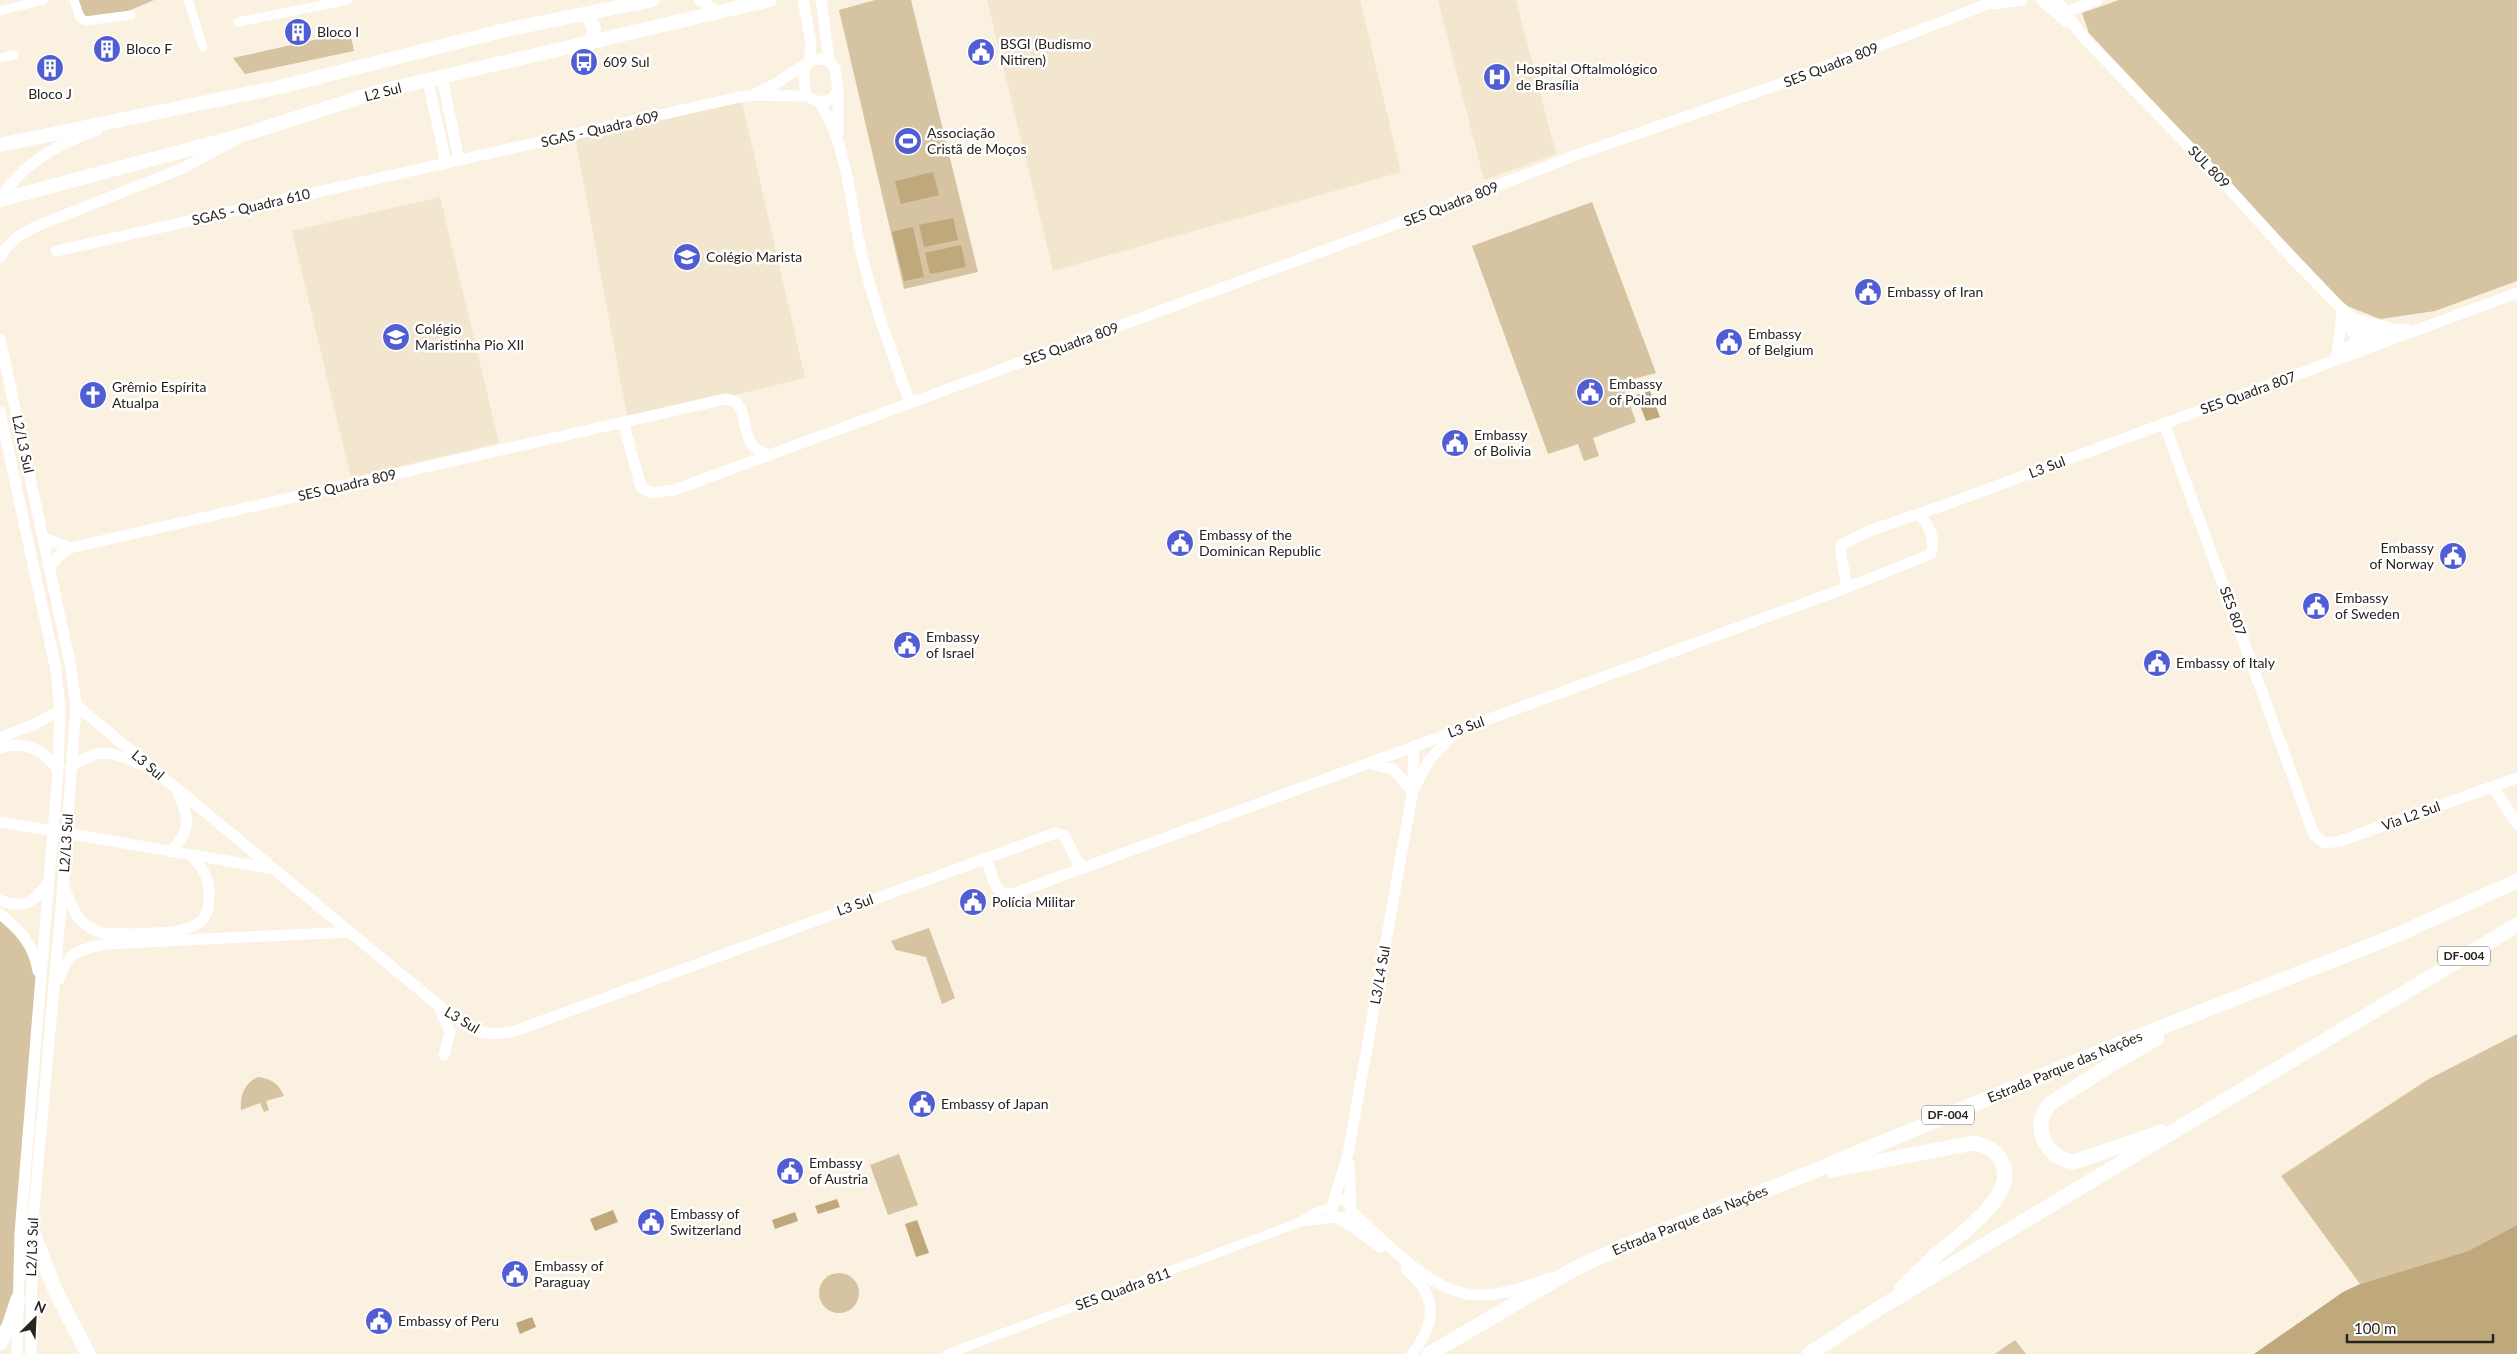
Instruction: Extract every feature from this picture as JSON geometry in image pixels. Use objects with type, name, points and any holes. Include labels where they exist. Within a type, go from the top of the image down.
[{"type":"highway","name":"Estrada Parque das Nações","points":[[1429,1354],[1576,1268],[1630,1244],[1809,1173],[2206,1010],[2392,937],[2517,881]]},
{"type":"highway","name":"DF-004","points":[[1809,1354],[1878,1309],[2517,925]]},
{"type":"highway","points":[[2196,1118],[2074,1162],[2064,1161],[2052,1154],[2043,1136],[2041,1121],[2046,1108],[2051,1103],[2112,1064],[2206,1010]]},
{"type":"highway","points":[[1809,1173],[1974,1143],[1986,1145],[1995,1152],[2004,1165],[2004,1183],[2000,1193],[1982,1216],[1878,1309]]},
{"type":"highway","points":[[32,1231],[56,1292],[88,1354]]},
{"type":"highway","points":[[0,1344],[9,1326],[18,1300]]},
{"type":"main road","points":[[0,145],[280,87],[505,30],[653,0]]},
{"type":"main road","name":"L2 Sul","points":[[0,200],[246,134],[377,92],[770,0]]},
{"type":"main road","points":[[588,14],[594,28],[591,43]]},
{"type":"street","points":[[0,11],[43,0]]},
{"type":"street","points":[[74,0],[83,20],[131,15]]},
{"type":"street","points":[[188,0],[202,47]]},
{"type":"street","points":[[238,22],[348,0]]},
{"type":"street","points":[[700,0],[719,13]]},
{"type":"street","points":[[803,0],[810,42],[808,62],[802,78],[806,96],[819,102],[829,118],[838,140],[861,251],[876,310],[910,403]]},
{"type":"street","points":[[821,0],[830,60],[835,69],[838,91],[838,140]]},
{"type":"street","name":"SES Quadra 809","points":[[623,422],[641,487],[647,492],[658,493],[674,490],[1453,203],[1576,155],[1777,85],[1995,2],[2022,0]]},
{"type":"street","name":"SUL 809","points":[[2041,0],[2062,13]]},
{"type":"street","name":"SUL 809","points":[[2056,0],[2062,13],[2078,32],[2339,308],[2380,343]]},
{"type":"street","points":[[2062,13],[2097,0]]},
{"type":"street","points":[[0,58],[14,55]]},
{"type":"street","points":[[808,62],[830,60]]},
{"type":"street","name":"SGAS - Quadra 609","points":[[753,95],[776,83],[808,62]]},
{"type":"street","points":[[442,77],[459,160]]},
{"type":"street","points":[[428,81],[446,163]]},
{"type":"street","points":[[819,102],[832,99],[838,91]]},
{"type":"street","name":"SGAS - Quadra 609","points":[[446,163],[753,95],[806,96]]},
{"type":"street","points":[[0,200],[19,175],[40,158],[83,135],[127,120]]},
{"type":"street","points":[[0,257],[6,246],[18,235],[183,168],[246,134]]},
{"type":"street","name":"SGAS - Quadra 610","points":[[56,251],[446,163]]},
{"type":"street","name":"SES Quadra 807","points":[[2359,345],[2380,343],[2517,293]]},
{"type":"street","points":[[2334,358],[2339,308]]},
{"type":"street","name":"SUL 809","points":[[2339,308],[2359,345]]},
{"type":"street","points":[[2353,318],[2402,329]]},
{"type":"street","name":"SES Quadra 807","points":[[2164,423],[2334,358],[2359,345],[2371,334],[2422,328]]},
{"type":"street","name":"L2/L3 Sul","points":[[0,339],[50,566],[71,668],[76,705],[63,885],[32,1231],[31,1354]]},
{"type":"street","name":"SES Quadra 809","points":[[50,566],[70,548],[732,399],[738,403],[752,445]]},
{"type":"street","name":"L2/L3 Sul","points":[[0,412],[56,670],[60,710],[58,770],[20,1233],[17,1354]]},
{"type":"street","name":"L3 Sul","points":[[1851,586],[1840,550],[1844,542],[1924,515],[2164,423]]},
{"type":"street","name":"SES 807","points":[[2164,423],[2310,828]]},
{"type":"street","points":[[742,466],[752,445],[769,456]]},
{"type":"street","name":"L3 Sul","points":[[986,858],[996,887],[1003,894],[1012,894],[1079,867],[1851,586],[1931,554],[1933,542],[1924,515]]},
{"type":"street","points":[[44,538],[70,548]]},
{"type":"street","name":"L3 Sul","points":[[76,705],[438,1005],[471,1028],[488,1035],[515,1031],[1059,833],[1066,839],[1079,867]]},
{"type":"street","points":[[0,738],[35,724],[60,710]]},
{"type":"street","points":[[1366,764],[1393,769],[1413,791],[1429,760],[1459,730]]},
{"type":"street","name":"L3/L4 Sul","points":[[1332,1205],[1348,1154],[1413,791],[1428,741]]},
{"type":"street","points":[[0,748],[16,745],[30,746],[46,755],[58,770]]},
{"type":"street","name":"L3/L4 Sul","points":[[1413,791],[1414,746]]},
{"type":"street","points":[[70,768],[90,754],[102,752],[125,757],[155,771]]},
{"type":"street","name":"Via L2 Sul","points":[[2310,828],[2321,841],[2340,841],[2517,778]]},
{"type":"street","points":[[2493,787],[2517,824]]},
{"type":"street","points":[[171,852],[185,835],[187,826],[184,806],[177,789]]},
{"type":"street","points":[[0,822],[271,868]]},
{"type":"street","points":[[63,885],[79,919],[84,925],[95,931],[106,934],[183,930],[196,925],[204,918],[208,906],[209,888],[205,874],[190,855]]},
{"type":"street","points":[[0,900],[12,905],[25,905],[34,900],[48,884]]},
{"type":"street","points":[[0,914],[15,926],[29,942],[36,959],[40,986]]},
{"type":"street","points":[[53,995],[63,968],[71,955],[84,949],[106,944],[349,932]]},
{"type":"street","points":[[438,1005],[450,1032],[444,1055]]},
{"type":"street","name":"L3/L4 Sul","points":[[1348,1154],[1351,1209]]},
{"type":"street","points":[[1412,1354],[1430,1324],[1430,1303],[1424,1286],[1397,1261],[1331,1212],[1332,1205],[1340,1199],[1345,1200],[1351,1209],[1384,1243],[1416,1268],[1444,1285],[1464,1292],[1478,1295],[1502,1293],[1576,1268]]},
{"type":"street","name":"SES Quadra 811","points":[[947,1354],[1298,1223],[1332,1205]]},
{"type":"street","points":[[1339,1219],[1346,1218],[1351,1209]]},
{"type":"street","name":"SES Quadra 811","points":[[1298,1223],[1339,1219]]},
{"type":"shaded area","points":[[77,0],[154,0],[128,11],[83,19]]},
{"type":"shaded area","name":"Associação Cristã de Moços","points":[[875,0],[911,0],[978,272],[904,289],[839,10]]},
{"type":"shaded area","points":[[987,0],[1360,0],[1401,172],[1053,271]]},
{"type":"shaded area","name":"Hospital Oftalmológico de Brasília","points":[[1438,0],[1516,0],[1556,154],[1484,180]]},
{"type":"shaded area","points":[[2119,0],[2517,0],[2517,281],[2435,311],[2380,319],[2345,305],[2089,33],[2082,13]]},
{"type":"shaded area","points":[[350,32],[354,51],[245,74],[233,58]]},
{"type":"shaded area","name":"Colégio Marista","points":[[742,102],[805,378],[628,421],[575,137]]},
{"type":"shaded area","points":[[933,172],[939,195],[901,204],[895,181]]},
{"type":"shaded area","name":"Colégio Maristinha Pio XII","points":[[440,197],[499,443],[351,478],[292,231]]},
{"type":"shaded area","points":[[1592,202],[1656,373],[1622,382],[1636,422],[1593,438],[1599,456],[1584,461],[1578,444],[1548,454],[1472,246]]},
{"type":"shaded area","points":[[953,218],[958,240],[924,247],[919,225]]},
{"type":"shaded area","points":[[913,227],[924,277],[904,281],[892,232]]},
{"type":"shaded area","points":[[961,245],[966,267],[930,274],[925,253]]},
{"type":"shaded area","points":[[1650,391],[1660,417],[1646,421],[1636,395]]},
{"type":"shaded area","points":[[0,916],[27,942],[40,986],[18,1299],[0,1343]]},
{"type":"shaded area","points":[[929,928],[955,998],[942,1004],[926,957],[896,950],[891,941]]},
{"type":"shaded area","points":[[2517,1034],[2517,1225],[2468,1251],[2360,1284],[2281,1176],[2427,1080]]},
{"type":"shaded area","points":[[258,1077],[274,1082],[284,1096],[266,1101],[269,1110],[264,1112],[260,1103],[241,1110],[241,1100],[246,1086]]},
{"type":"shaded area","points":[[899,1154],[918,1205],[888,1215],[870,1165]]},
{"type":"shaded area","points":[[837,1199],[840,1207],[818,1214],[815,1206]]},
{"type":"shaded area","points":[[613,1210],[618,1222],[595,1231],[590,1219]]},
{"type":"shaded area","points":[[795,1212],[798,1221],[775,1229],[772,1220]]},
{"type":"shaded area","points":[[917,1220],[929,1253],[916,1257],[905,1224]]},
{"type":"shaded area","points":[[2517,1225],[2517,1354],[2254,1354],[2343,1292],[2360,1284],[2468,1251]]},
{"type":"shaded area","points":[[839,1273],[853,1279],[859,1293],[853,1307],[839,1313],[825,1307],[819,1293],[825,1279]]},
{"type":"shaded area","points":[[532,1317],[536,1327],[520,1334],[516,1323]]},
{"type":"shaded area","points":[[2015,1340],[2026,1354],[1995,1354]]},
{"type":"place","name":"Bloco I","points":[[298,32]]},
{"type":"place","name":"Bloco F","points":[[107,49]]},
{"type":"place","name":"BSGI (Budismo Nitiren)","points":[[981,52]]},
{"type":"place","name":"609 Sul","points":[[584,62]]},
{"type":"place","name":"Bloco J","points":[[50,68]]},
{"type":"place","name":"Hospital Oftalmológico de Brasília","points":[[1497,77]]},
{"type":"place","name":"Associação Cristã de Moços","points":[[908,141]]},
{"type":"place","name":"Colégio Marista","points":[[687,257]]},
{"type":"place","name":"Embassy of Iran","points":[[1868,292]]},
{"type":"place","name":"Colégio Maristinha Pio XII","points":[[396,337]]},
{"type":"place","name":"Embassy of Belgium","points":[[1729,342]]},
{"type":"place","name":"Embassy of Poland","points":[[1590,392]]},
{"type":"place","name":"Grêmio Espírita Atualpa","points":[[93,395]]},
{"type":"place","name":"Embassy of Bolivia","points":[[1455,443]]},
{"type":"place","name":"Embassy of the Dominican Republic","points":[[1180,543]]},
{"type":"place","name":"Embassy of Norway","points":[[2453,556]]},
{"type":"place","name":"Embassy of Sweden","points":[[2316,606]]},
{"type":"place","name":"Embassy of Israel","points":[[907,645]]},
{"type":"place","name":"Embassy of Italy","points":[[2157,663]]},
{"type":"place","name":"Polícia Militar","points":[[973,902]]},
{"type":"place","name":"Embassy of Japan","points":[[922,1104]]},
{"type":"place","name":"Embassy of Austria","points":[[790,1171]]},
{"type":"place","name":"Embassy of Switzerland","points":[[651,1222]]},
{"type":"place","name":"Embassy of Paraguay","points":[[515,1274]]},
{"type":"place","name":"Embassy of Peru","points":[[379,1321]]}]
